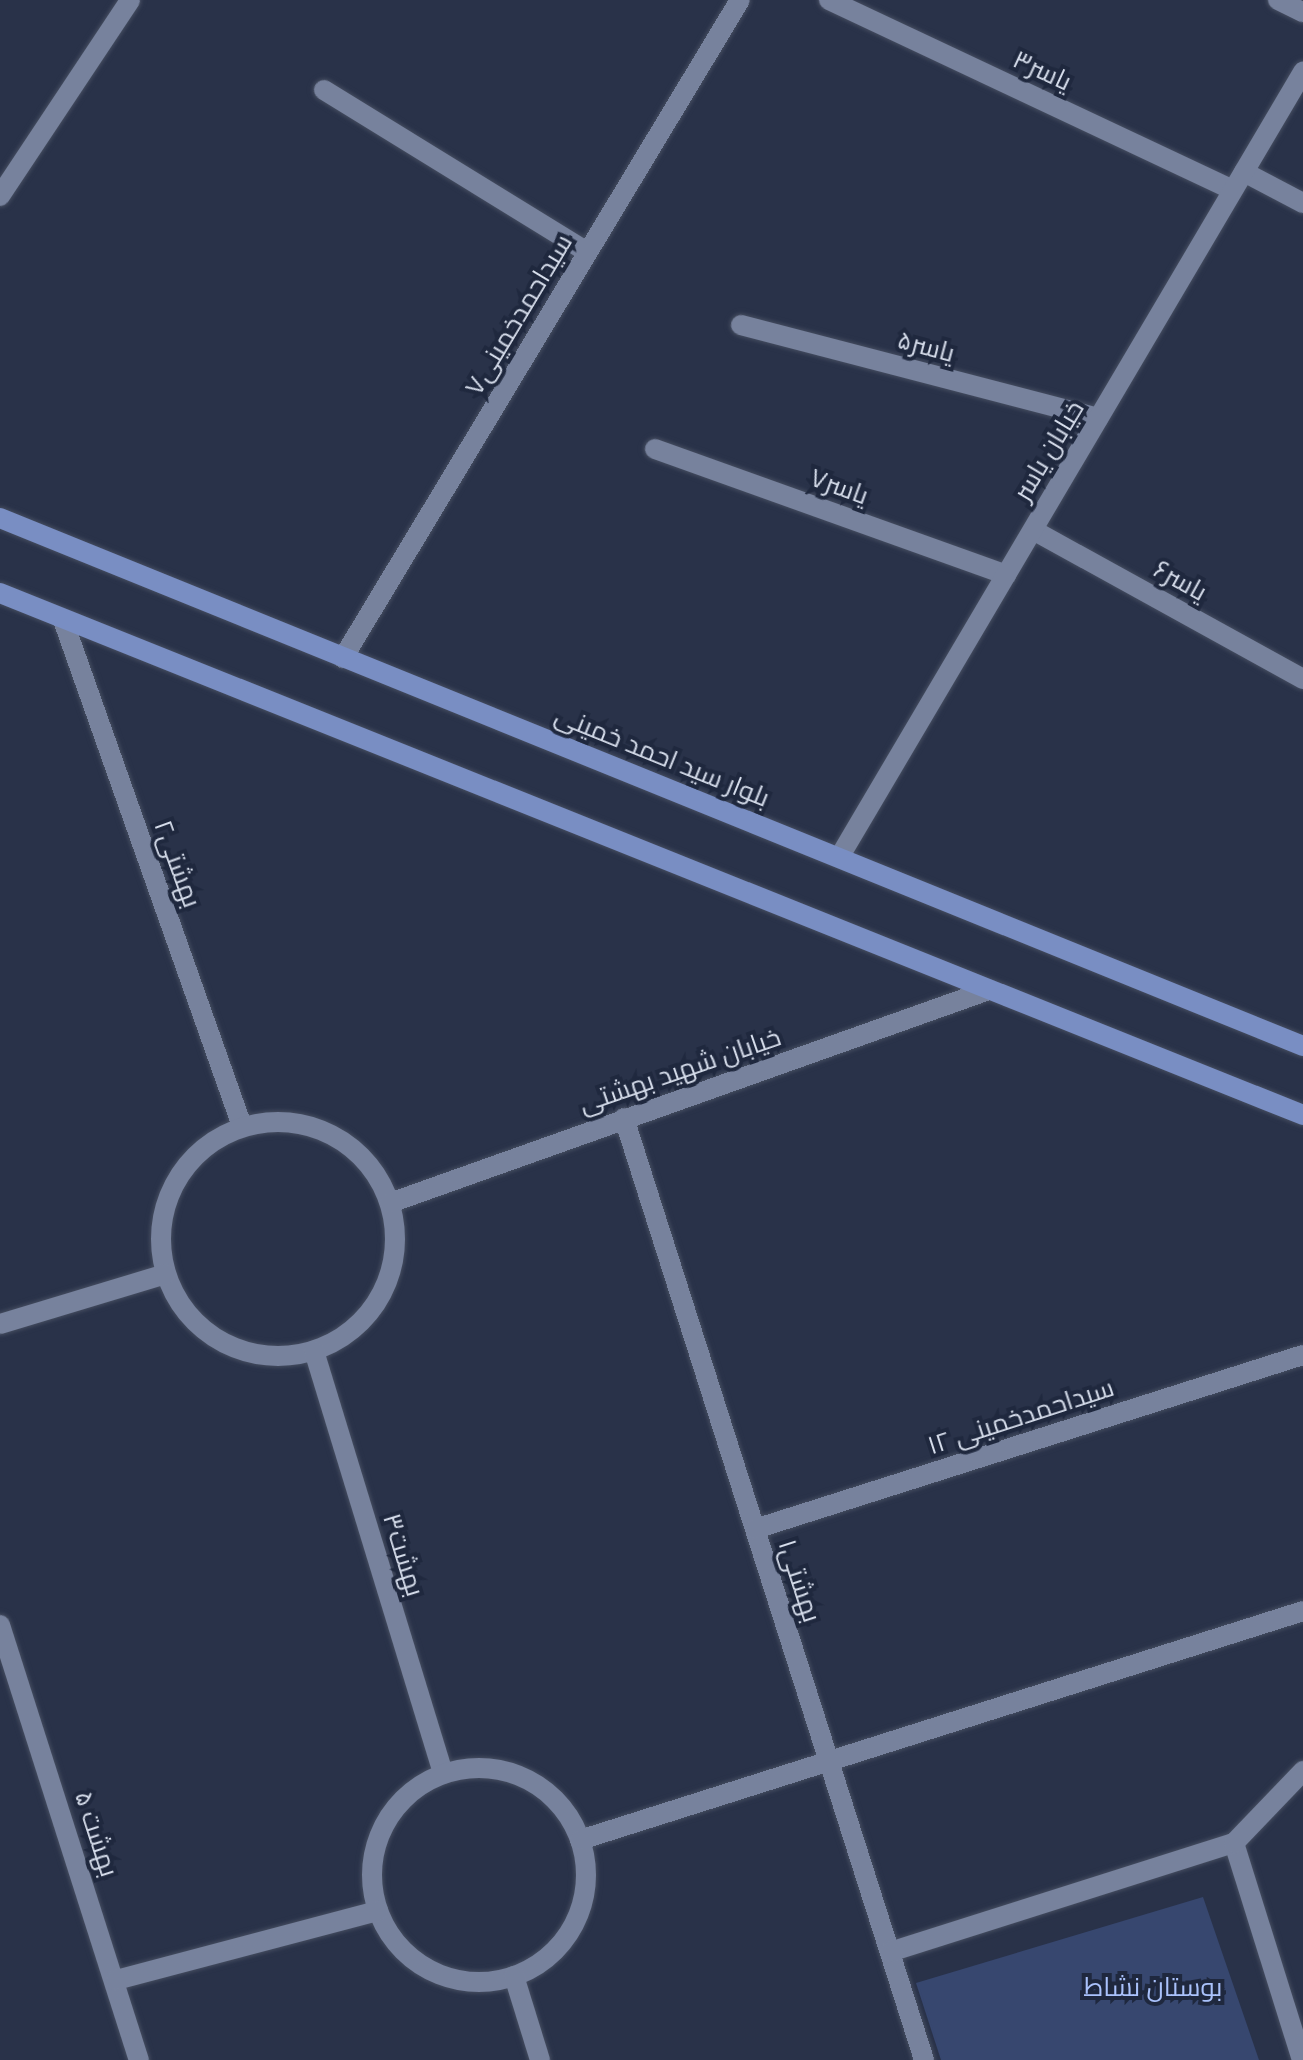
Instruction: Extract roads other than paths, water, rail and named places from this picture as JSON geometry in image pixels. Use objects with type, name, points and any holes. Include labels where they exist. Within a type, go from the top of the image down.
[{"type":"main road","name":"بلوار سید احمد خمینی","points":[[0,518],[1303,1046]]},
{"type":"main road","points":[[0,593],[1303,1115]]},
{"type":"street","points":[[0,196],[130,0]]},
{"type":"street","name":"سیداحمدخمینی۷","points":[[343,658],[740,0]]},
{"type":"street","name":"یاسر۳","points":[[829,0],[1238,181],[1303,203]]},
{"type":"street","points":[[1278,0],[1303,12]]},
{"type":"street","name":"خیابان یاسر","points":[[840,856],[1303,72]]},
{"type":"street","points":[[324,90],[587,252]]},
{"type":"street","name":"یاسر۵","points":[[741,325],[1098,418]]},
{"type":"street","name":"یاسر۷","points":[[655,449],[1006,575]]},
{"type":"street","name":"یاسر۶","points":[[1033,530],[1303,679]]},
{"type":"street","name":"بهشتی۲","points":[[63,620],[242,1126]]},
{"type":"street","name":"خیابان شهید بهشتی","points":[[390,1203],[989,990]]},
{"type":"street","name":"بهشتی۱","points":[[624,1118],[924,2060]]},
{"type":"street","points":[[272,1121],[332,1134],[357,1152],[390,1203],[393,1264],[382,1293],[365,1318],[314,1351],[253,1354],[224,1343],[179,1302],[166,1274],[161,1244],[174,1184],[215,1139],[242,1126],[272,1121]]},
{"type":"street","points":[[0,1324],[166,1274]]},
{"type":"street","name":"بهشت۳","points":[[314,1351],[443,1774]]},
{"type":"street","name":"سیداحمدخمینی ۱۲","points":[[755,1529],[1303,1355]]},
{"type":"street","points":[[580,1840],[1303,1611]]},
{"type":"street","name":"بهشت ۵","points":[[0,1625],[116,1980],[139,2060]]},
{"type":"street","points":[[498,1769],[525,1778],[548,1793],[580,1840],[585,1867],[575,1922],[539,1964],[514,1976],[487,1982],[433,1971],[409,1956],[378,1911],[372,1883],[382,1828],[398,1805],[443,1774],[498,1769]]},
{"type":"street","points":[[890,1952],[1234,1843],[1303,1771]]},
{"type":"street","points":[[1234,1843],[1302,2060]]},
{"type":"street","points":[[116,1980],[378,1911]]},
{"type":"street","points":[[514,1976],[540,2060]]},
{"type":"park label","name":"بوستان نشاط","points":[[1153,1988]]}]
